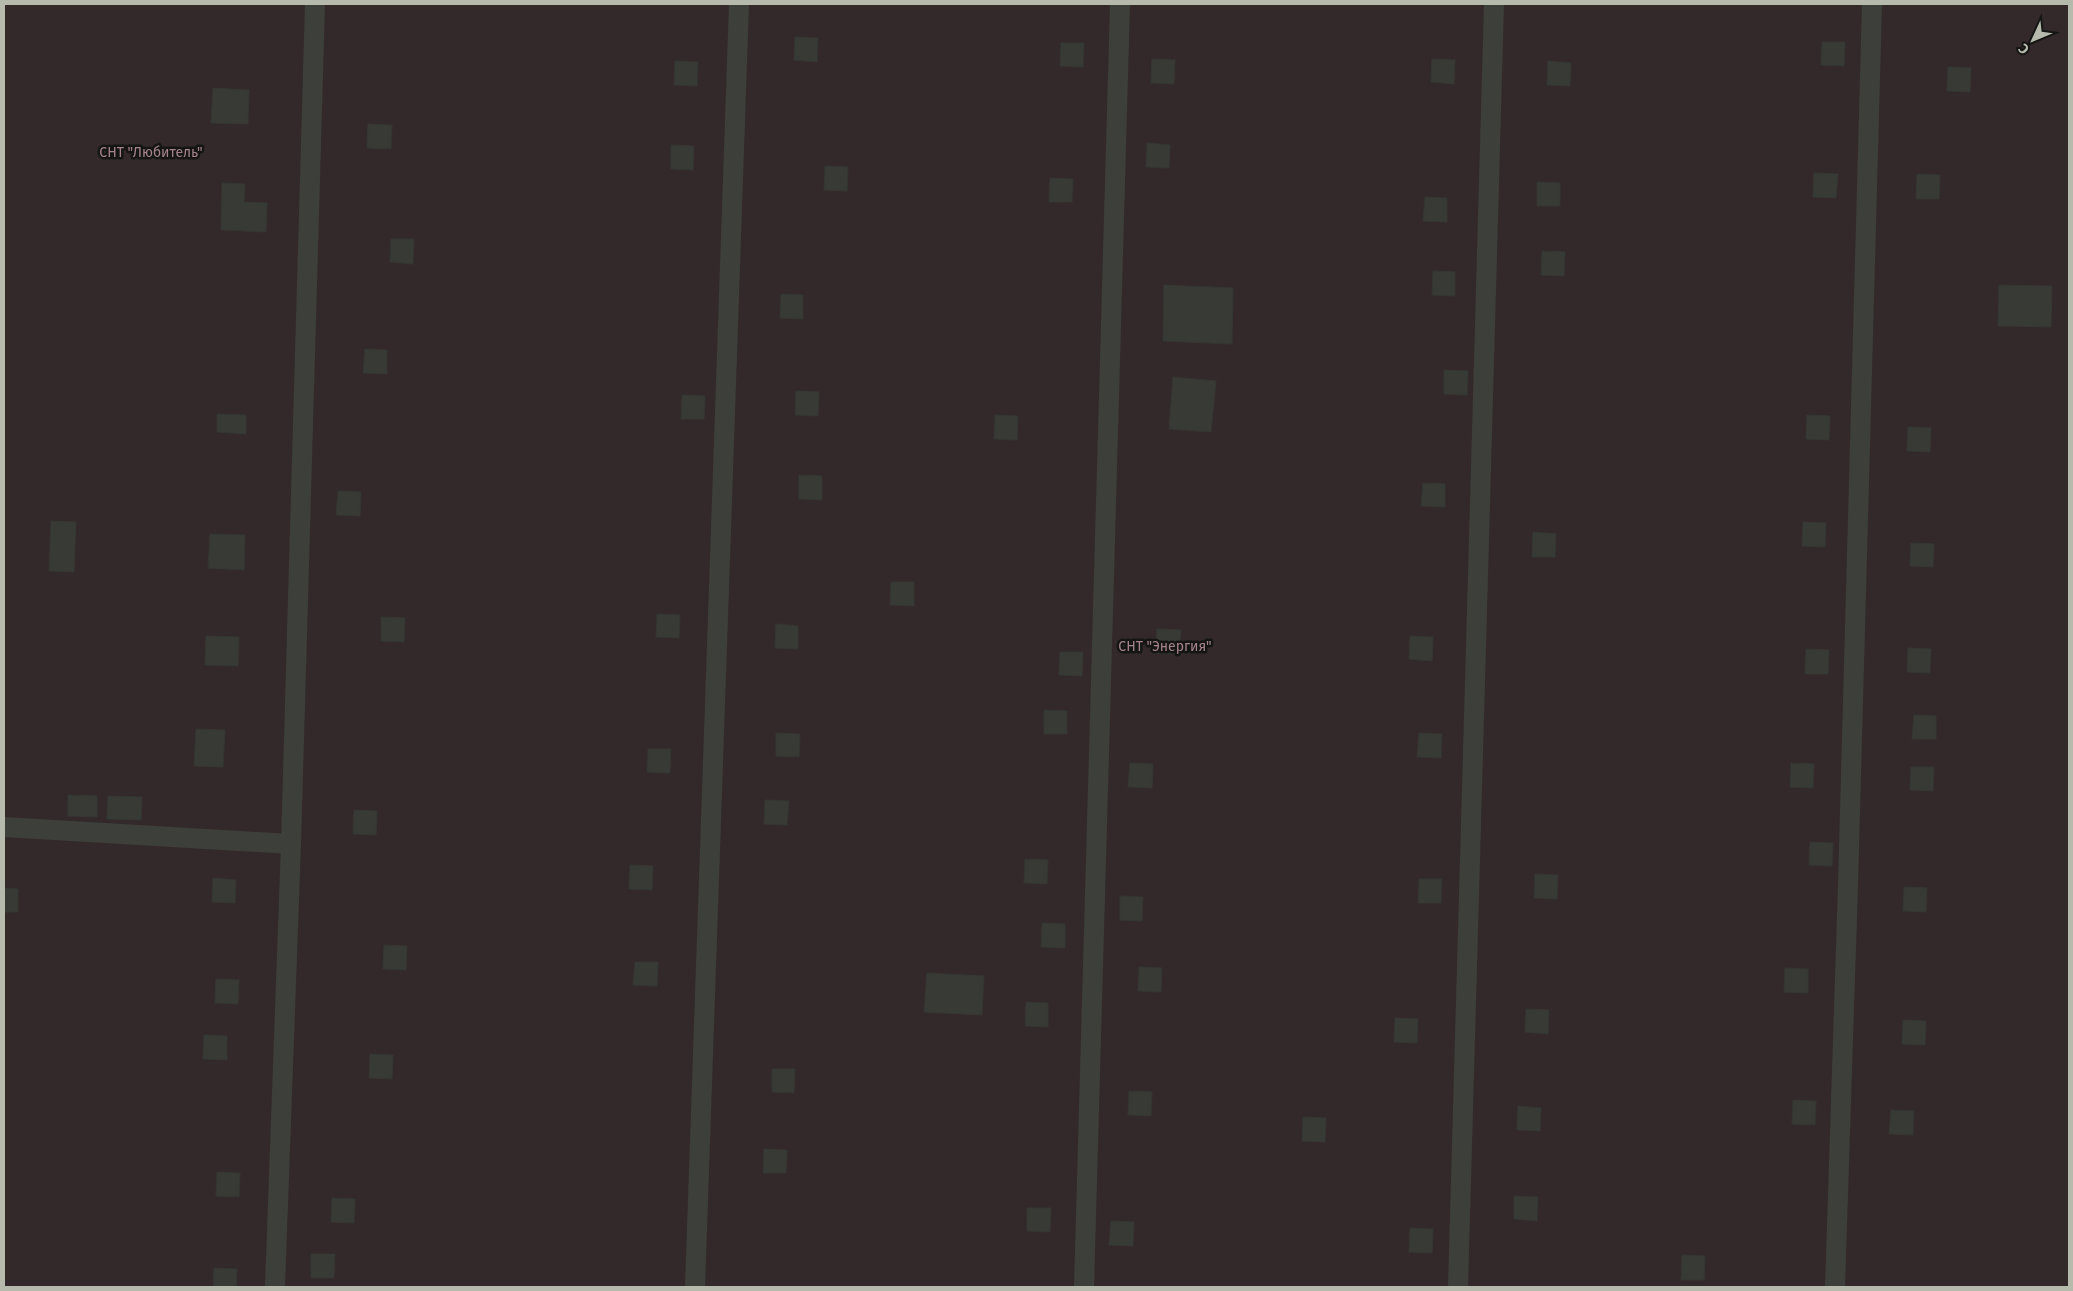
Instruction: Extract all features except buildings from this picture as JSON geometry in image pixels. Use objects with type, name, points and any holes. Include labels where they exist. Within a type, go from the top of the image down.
[{"type":"lane","points":[[275,1287],[291,844],[315,4]]},
{"type":"lane","points":[[695,1287],[739,4]]},
{"type":"lane","points":[[1084,1287],[1120,4]]},
{"type":"lane","points":[[1458,1287],[1494,4]]},
{"type":"lane","points":[[1835,1287],[1872,4]]},
{"type":"lane","points":[[4,827],[291,844]]},
{"type":"green space","name":"СНТ \"Энергия\"","points":[[4,4],[2069,4],[2069,1287],[4,1287]]},
{"type":"park label","name":"СНТ \"Любитель\"","points":[[151,152]]}]
